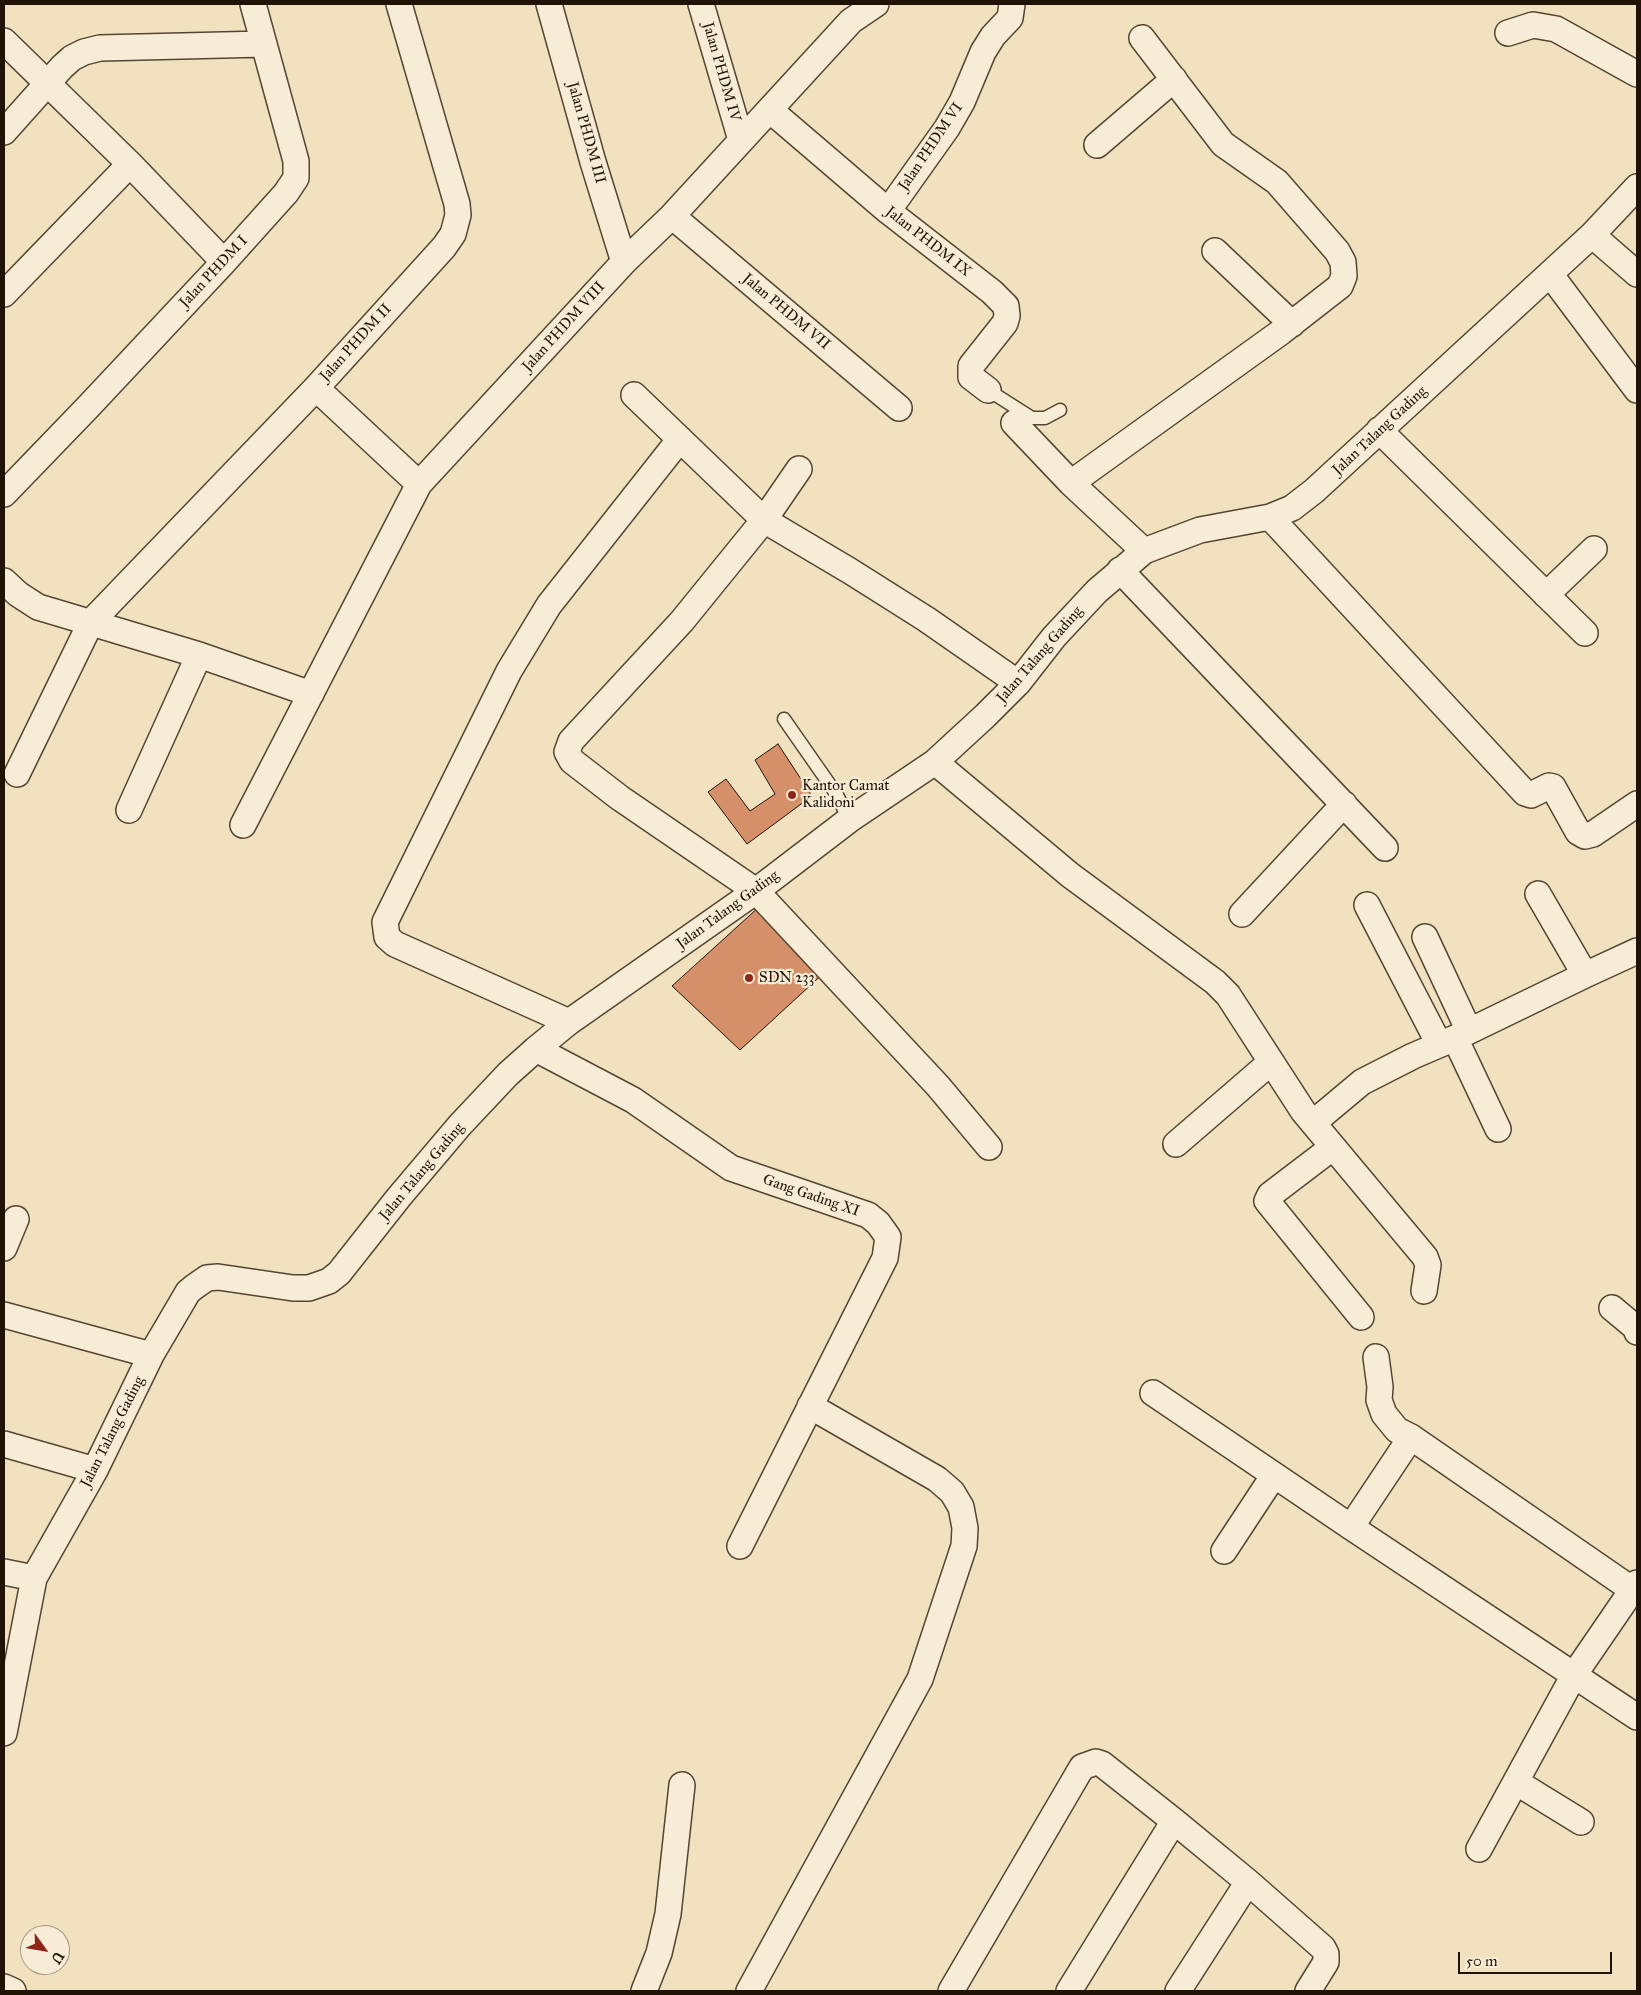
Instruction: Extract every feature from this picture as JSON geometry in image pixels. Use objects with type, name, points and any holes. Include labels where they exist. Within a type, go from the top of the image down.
[{"type":"street","name":"Jalan PHDM I","points":[[4,491],[88,407],[224,262],[286,194],[296,178],[296,161],[253,4]]},
{"type":"street","name":"Jalan PHDM II","points":[[17,774],[92,622],[316,388],[444,247],[453,234],[457,224],[457,204],[399,4]]},
{"type":"street","name":"Jalan PHDM III","points":[[549,4],[593,162],[624,262]]},
{"type":"street","name":"Jalan PHDM IV","points":[[701,4],[740,140]]},
{"type":"street","name":"Jalan PHDM VIII","points":[[243,825],[419,484],[624,262],[672,216],[740,140],[770,110],[849,12],[876,4]]},
{"type":"street","name":"Jalan PHDM VI","points":[[888,211],[947,128],[962,102],[983,52],[993,36],[1010,18],[1012,4]]},
{"type":"street","points":[[1508,33],[1533,25],[1556,29],[1637,74]]},
{"type":"street","points":[[1071,483],[1292,324],[1340,286],[1344,270],[1343,262],[1336,251],[1277,182],[1223,144],[1142,38]]},
{"type":"street","points":[[4,41],[130,164],[224,262]]},
{"type":"street","points":[[4,132],[72,58],[84,52],[100,48],[264,44]]},
{"type":"street","points":[[1096,145],[1174,79]]},
{"type":"street","name":"Jalan PHDM IX","points":[[770,110],[888,211],[992,292],[1006,306],[1007,316],[1005,323],[971,366],[971,377],[988,390]]},
{"type":"street","points":[[4,294],[130,164]]},
{"type":"street","name":"Jalan Talang Gading","points":[[4,1733],[34,1578],[95,1470],[151,1355],[188,1292],[207,1278],[218,1277],[293,1288],[309,1288],[329,1281],[339,1273],[399,1197],[460,1125],[508,1074],[536,1048],[569,1022],[756,891],[849,820],[935,762],[1018,683],[1054,637],[1120,570],[1144,551],[1200,530],[1270,517],[1292,508],[1314,491],[1592,235],[1637,187]]},
{"type":"street","name":"Jalan PHDM VII","points":[[672,216],[899,408]]},
{"type":"street","points":[[1592,235],[1637,274]]},
{"type":"street","points":[[1215,251],[1292,324]]},
{"type":"street","points":[[1550,274],[1637,390]]},
{"type":"street","points":[[316,388],[419,484]]},
{"type":"street","points":[[634,395],[764,520],[926,619],[1018,683]]},
{"type":"street","points":[[1014,423],[1071,483],[1144,551]]},
{"type":"street","points":[[1380,430],[1584,633]]},
{"type":"street","points":[[569,1022],[395,944],[387,937],[385,922],[509,671],[549,605],[680,439]]},
{"type":"street","points":[[799,468],[764,520],[682,621],[571,741],[568,749],[572,761],[620,798],[756,891],[938,1086],[988,1148]]},
{"type":"street","points":[[1270,517],[1525,793],[1531,795],[1549,786],[1554,786],[1578,832],[1585,836],[1594,834],[1637,804]]},
{"type":"street","points":[[1546,595],[1594,549]]},
{"type":"street","points":[[1120,570],[1385,848]]},
{"type":"street","points":[[4,581],[18,594],[38,607],[199,655],[311,694]]},
{"type":"street","points":[[129,810],[199,655]]},
{"type":"street","points":[[935,762],[1070,875],[1215,982],[1228,995],[1303,1111],[1425,1257],[1428,1265],[1424,1291]]},
{"type":"street","points":[[1242,914],[1344,804]]},
{"type":"street","points":[[1538,894],[1585,975]]},
{"type":"street","points":[[1367,905],[1454,1038],[1498,1129]]},
{"type":"street","points":[[1425,937],[1454,1038]]},
{"type":"street","points":[[1313,1123],[1362,1082],[1412,1056],[1637,951]]},
{"type":"street","name":"Gang Gading XI","points":[[536,1048],[633,1100],[731,1168],[868,1215],[884,1230],[888,1237],[885,1258],[740,1546]]},
{"type":"street","points":[[1176,1144],[1271,1062]]},
{"type":"street","points":[[1333,1147],[1270,1195],[1267,1201],[1361,1317]]},
{"type":"street","points":[[4,1248],[16,1219]]},
{"type":"street","points":[[1612,1308],[1636,1328],[1637,1332]]},
{"type":"street","points":[[4,1315],[151,1355]]},
{"type":"street","points":[[1376,1357],[1380,1387],[1379,1400],[1384,1414],[1397,1430],[1411,1437],[1636,1588],[1574,1675],[1479,1850]]},
{"type":"street","points":[[1153,1393],[1350,1527],[1637,1717]]},
{"type":"street","points":[[749,1991],[920,1679],[964,1546],[965,1528],[961,1507],[952,1492],[937,1479],[810,1406]]},
{"type":"street","points":[[1350,1527],[1411,1437]]},
{"type":"street","points":[[4,1444],[95,1470]]},
{"type":"street","points":[[1224,1552],[1274,1474]]},
{"type":"street","points":[[4,1572],[34,1578]]},
{"type":"street","points":[[951,1991],[1082,1767],[1092,1762],[1102,1764],[1174,1821],[1248,1882],[1325,1952],[1326,1962],[1308,1991]]},
{"type":"street","points":[[1516,1782],[1581,1822]]},
{"type":"street","points":[[644,1991],[659,1953],[668,1914],[682,1785]]},
{"type":"street","points":[[1069,1991],[1174,1821]]},
{"type":"street","points":[[1178,1991],[1248,1882]]},
{"type":"street","points":[[4,1987],[13,1991]]},
{"type":"lane","points":[[988,390],[1032,418],[1045,418],[1060,410]]},
{"type":"lane","points":[[784,719],[837,795],[849,820]]},
{"type":"building","name":"Kantor Camat Kalidoni","points":[[778,744],[812,796],[747,844],[708,792],[726,779],[750,811],[775,794],[755,760]]},
{"type":"building","name":"SDN 233","points":[[760,906],[826,971],[740,1050],[672,986]]},
{"type":"place","name":"Kantor Camat Kalidoni","points":[[792,795]]},
{"type":"place","name":"SDN 233","points":[[749,978]]}]
